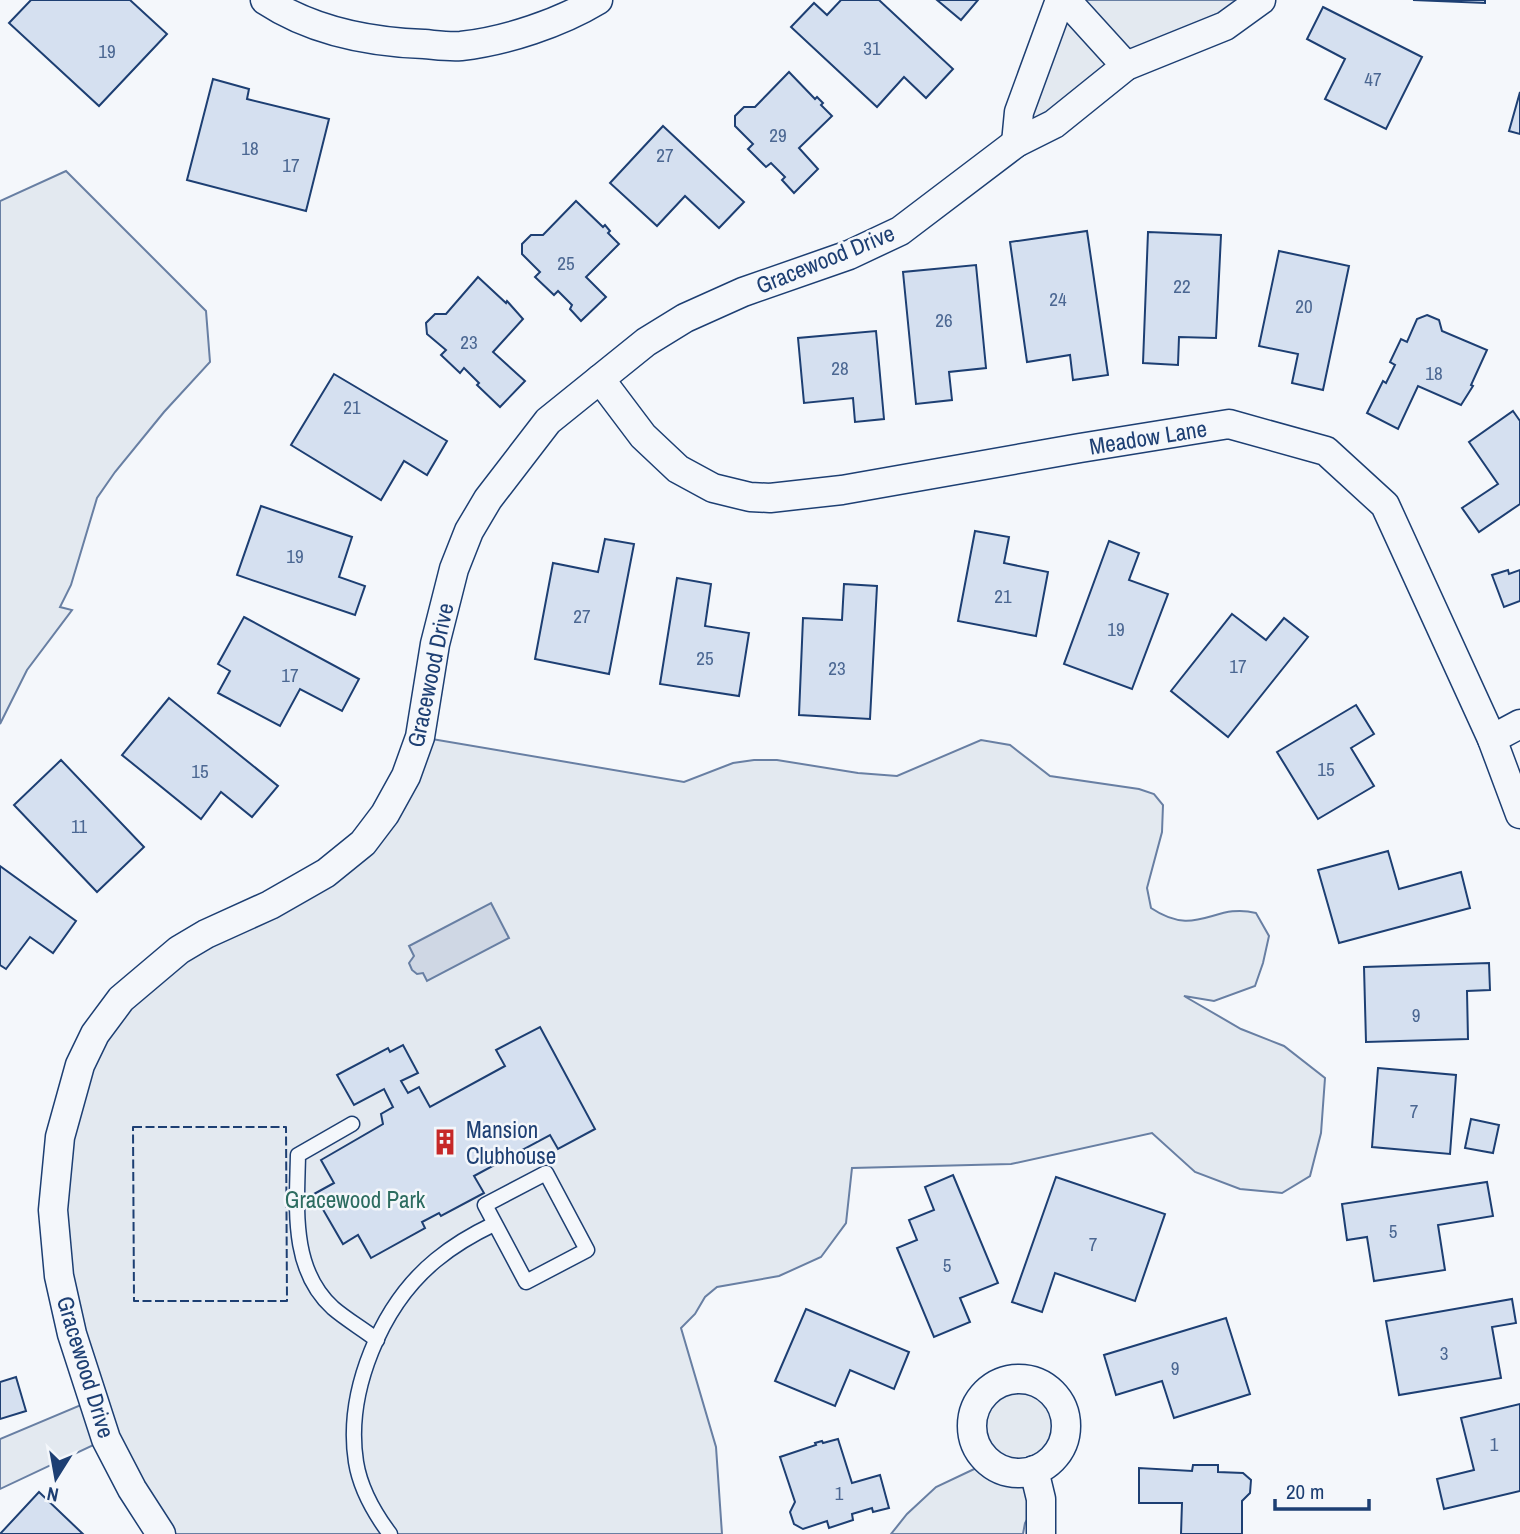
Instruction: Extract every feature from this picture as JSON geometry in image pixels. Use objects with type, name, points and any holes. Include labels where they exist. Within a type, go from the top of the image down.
[{"type":"street","points":[[265,0],[336,33],[385,42],[460,46],[534,30],[578,12],[598,0]]},
{"type":"street","points":[[1016,143],[1020,112],[1060,0]]},
{"type":"street","points":[[1066,0],[1125,66]]},
{"type":"street","name":"Gracewood Drive","points":[[160,1534],[132,1489],[106,1438],[72,1334],[59,1276],[53,1210],[60,1137],[80,1065],[95,1034],[121,999],[179,950],[206,934],[270,905],[326,873],[363,843],[378,824],[406,776],[420,737],[435,644],[454,569],[469,531],[488,499],[548,421],[646,342],[685,318],[743,292],[849,255],[900,231],[1016,143],[1054,124],[1125,66],[1225,26],[1261,0]]},
{"type":"street","name":"Meadow Lane","points":[[600,379],[643,436],[678,469],[713,488],[750,497],[770,498],[842,490],[1229,424],[1326,451],[1385,505],[1492,739],[1520,814]]},
{"type":"street","points":[[1492,739],[1520,724]]},
{"type":"street","points":[[1034,1470],[1041,1499],[1041,1534]]},
{"type":"lane","points":[[352,1124],[298,1155],[297,1218],[300,1248],[306,1269],[332,1307],[377,1340]]},
{"type":"lane","points":[[546,1173],[587,1250],[526,1282],[494,1224],[485,1205],[546,1173]]},
{"type":"lane","points":[[390,1534],[367,1494],[356,1463],[354,1419],[359,1388],[388,1318],[411,1286],[434,1261],[469,1236],[494,1224]]},
{"type":"green space","points":[[1060,0],[1261,0],[1016,143]]},
{"type":"green space","points":[[66,171],[206,311],[210,362],[164,412],[97,498],[71,585],[60,607],[72,610],[27,670],[0,724],[0,201]]},
{"type":"green space","name":"Gracewood Park","points":[[420,737],[684,782],[733,763],[754,760],[777,760],[858,773],[897,776],[981,740],[1010,745],[1050,776],[1139,789],[1154,794],[1163,805],[1162,832],[1147,888],[1151,908],[1167,917],[1181,920],[1228,912],[1256,913],[1269,936],[1255,986],[1214,1001],[1184,996],[1241,1029],[1284,1046],[1325,1078],[1321,1133],[1310,1176],[1282,1193],[1240,1189],[1195,1172],[1152,1133],[1011,1164],[852,1168],[846,1223],[821,1257],[779,1276],[717,1287],[705,1297],[695,1314],[681,1328],[716,1447],[722,1534],[161,1534],[106,1439],[0,1489],[0,1439],[93,1400],[72,1334],[60,1137],[121,999],[363,843]]},
{"type":"green space","points":[[1017,1379],[1036,1384],[1050,1393],[1060,1404],[1065,1417],[1061,1446],[1051,1459],[1035,1470],[1034,1508],[1025,1523],[1023,1534],[891,1534],[907,1514],[936,1487],[989,1462],[974,1437],[974,1414],[985,1395],[994,1388]]},
{"type":"shaded area","points":[[491,903],[509,938],[427,981],[423,973],[417,974],[412,970],[409,963],[414,956],[409,946]]},
{"type":"building","points":[[31,0],[130,0],[167,34],[99,106],[9,23]]},
{"type":"building","points":[[841,0],[879,0],[953,69],[926,98],[904,77],[877,107],[791,27],[814,3],[827,15]]},
{"type":"building","points":[[937,0],[978,0],[961,20]]},
{"type":"building","points":[[1413,0],[1485,0],[1485,3]]},
{"type":"building","points":[[1323,7],[1422,57],[1386,129],[1325,99],[1345,59],[1307,39]]},
{"type":"building","points":[[789,72],[815,99],[817,97],[823,103],[821,105],[832,116],[799,148],[818,169],[794,193],[782,180],[785,177],[771,163],[766,167],[748,149],[753,144],[735,126],[735,116],[744,107],[755,107]]},
{"type":"building","points":[[213,79],[249,89],[247,99],[329,119],[306,211],[187,180]]},
{"type":"building","points":[[1520,92],[1520,134],[1509,131]]},
{"type":"building","points":[[663,126],[744,202],[719,228],[685,196],[657,226],[610,183]]},
{"type":"building","points":[[576,201],[603,227],[605,225],[610,231],[608,233],[619,244],[586,277],[606,297],[581,321],[570,309],[572,305],[558,291],[554,295],[535,277],[540,272],[522,254],[522,244],[531,235],[543,235]]},
{"type":"building","points":[[1087,231],[1108,375],[1073,380],[1070,355],[1027,362],[1010,242]]},
{"type":"building","points":[[1148,232],[1221,235],[1216,338],[1179,337],[1178,365],[1143,363]]},
{"type":"building","points":[[1279,251],[1349,266],[1323,390],[1292,383],[1298,354],[1259,346]]},
{"type":"building","points":[[976,265],[986,368],[949,372],[952,400],[916,404],[903,272]]},
{"type":"building","points":[[478,277],[506,303],[507,301],[523,319],[493,352],[525,381],[500,407],[464,368],[460,373],[441,355],[446,350],[427,334],[426,323],[435,314],[446,314]]},
{"type":"building","points":[[1427,315],[1439,320],[1442,331],[1487,350],[1471,385],[1473,386],[1461,405],[1418,386],[1398,429],[1367,413],[1383,381],[1386,383],[1395,365],[1390,362],[1401,339],[1407,342],[1417,319]]},
{"type":"building","points":[[876,331],[884,419],[855,422],[853,398],[804,403],[798,338]]},
{"type":"building","points":[[334,374],[447,441],[427,475],[404,461],[381,500],[291,445]]},
{"type":"building","points":[[1513,411],[1520,421],[1520,504],[1479,532],[1462,508],[1498,484],[1469,442]]},
{"type":"building","points":[[261,506],[352,537],[339,577],[365,586],[355,615],[237,575]]},
{"type":"building","points":[[975,531],[1009,537],[1004,563],[1048,572],[1036,636],[958,621]]},
{"type":"building","points":[[605,539],[634,544],[609,674],[535,659],[553,563],[598,572]]},
{"type":"building","points":[[1109,541],[1139,553],[1129,580],[1168,594],[1132,689],[1064,664]]},
{"type":"building","points":[[1508,570],[1509,574],[1520,570],[1520,601],[1504,607],[1492,575]]},
{"type":"building","points":[[677,578],[711,584],[705,626],[749,633],[739,696],[660,684]]},
{"type":"building","points":[[844,584],[877,586],[870,719],[799,715],[803,618],[842,620]]},
{"type":"building","points":[[1232,614],[1266,640],[1284,618],[1308,637],[1228,737],[1171,691]]},
{"type":"building","points":[[244,617],[359,679],[342,711],[300,689],[280,726],[218,693],[230,671],[218,664]]},
{"type":"building","points":[[169,698],[278,786],[252,817],[221,792],[201,819],[122,755]]},
{"type":"building","points":[[1356,705],[1374,734],[1351,748],[1374,786],[1318,819],[1277,752]]},
{"type":"building","points":[[61,760],[144,847],[97,892],[14,805]]},
{"type":"building","points":[[1388,851],[1399,889],[1461,872],[1470,908],[1339,943],[1318,870]]},
{"type":"building","points":[[0,866],[76,921],[53,953],[30,937],[6,969],[0,965]]},
{"type":"building","points":[[1489,963],[1490,990],[1467,991],[1468,1039],[1366,1042],[1364,967]]},
{"type":"building","name":"Mansion Clubhouse","points":[[540,1027],[595,1129],[558,1149],[550,1135],[474,1176],[484,1193],[441,1216],[439,1213],[422,1222],[425,1228],[371,1258],[358,1235],[343,1244],[314,1194],[334,1183],[321,1160],[383,1124],[381,1114],[393,1107],[384,1089],[354,1105],[337,1075],[388,1048],[390,1052],[403,1045],[418,1073],[401,1081],[408,1093],[419,1087],[430,1107],[505,1066],[496,1050]]},
{"type":"building","points":[[1378,1068],[1456,1075],[1450,1154],[1372,1147]]},
{"type":"building","points":[[1471,1119],[1499,1125],[1493,1153],[1465,1148]]},
{"type":"building","points":[[953,1175],[998,1283],[960,1298],[970,1322],[934,1337],[897,1248],[917,1240],[909,1220],[934,1210],[925,1187]]},
{"type":"building","points":[[1056,1177],[1165,1214],[1135,1301],[1055,1273],[1042,1312],[1012,1302]]},
{"type":"building","points":[[1487,1182],[1493,1216],[1438,1225],[1445,1270],[1374,1281],[1367,1237],[1347,1240],[1342,1204]]},
{"type":"building","points":[[1512,1299],[1516,1323],[1492,1327],[1501,1378],[1399,1395],[1386,1321]]},
{"type":"building","points":[[806,1309],[909,1352],[894,1389],[850,1370],[835,1406],[775,1381]]},
{"type":"building","points":[[1226,1318],[1250,1394],[1174,1418],[1162,1381],[1116,1395],[1104,1355]]},
{"type":"building","points":[[16,1377],[26,1411],[0,1419],[0,1382]]},
{"type":"building","points":[[1520,1404],[1520,1491],[1444,1509],[1437,1479],[1474,1470],[1461,1418]]},
{"type":"building","points":[[838,1439],[852,1483],[880,1475],[889,1508],[873,1512],[872,1508],[852,1514],[853,1520],[829,1528],[827,1521],[803,1529],[794,1524],[790,1512],[795,1502],[780,1457],[816,1445],[815,1443]]},
{"type":"building","points":[[1193,1465],[1218,1465],[1218,1472],[1243,1473],[1251,1480],[1250,1493],[1242,1501],[1242,1534],[1181,1534],[1182,1503],[1139,1503],[1139,1468],[1192,1471]]},
{"type":"building","points":[[39,1492],[83,1534],[0,1534]]},
{"type":"fence","points":[[133,1127],[286,1127],[287,1301],[134,1301],[133,1127]]},
{"type":"place","name":"Mansion Clubhouse","points":[[445,1142]]}]
